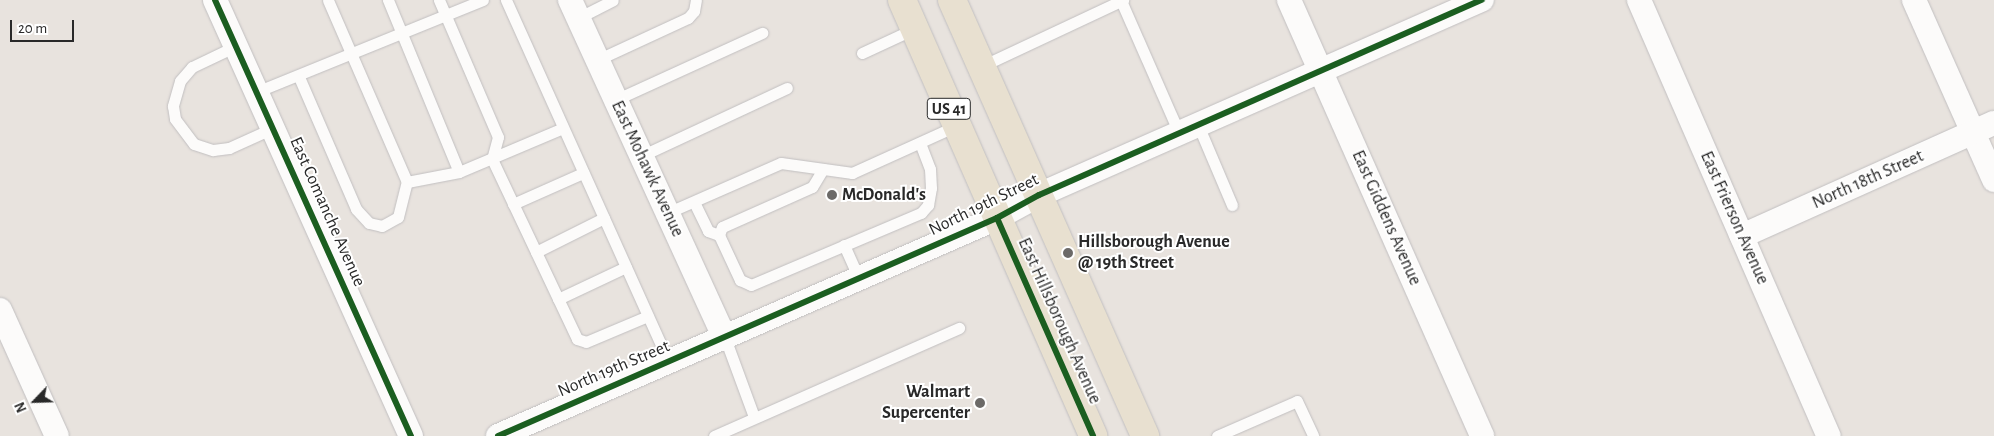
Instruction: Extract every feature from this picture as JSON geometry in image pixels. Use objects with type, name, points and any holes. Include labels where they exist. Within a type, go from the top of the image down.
[{"type":"main road","name":"East Hillsborough Avenue","points":[[902,0],[1093,436]]},
{"type":"main road","name":"East Hillsborough Avenue","points":[[952,0],[1145,436]]},
{"type":"street","name":"East Comanche Avenue","points":[[215,0],[411,436]]},
{"type":"street","name":"East Giddens Avenue","points":[[1289,0],[1482,436]]},
{"type":"street","name":"North 19th Street","points":[[510,434],[997,218],[1038,195],[1482,0]]},
{"type":"street","name":"East Frierson Avenue","points":[[1639,0],[1829,436]]},
{"type":"street","points":[[1914,0],[1984,128],[1994,180]]},
{"type":"street","name":"East Mohawk Avenue","points":[[574,9],[725,338]]},
{"type":"street","name":"North 18th Street","points":[[1742,236],[1984,128]]},
{"type":"street","points":[[0,310],[57,436]]},
{"type":"lane","points":[[299,77],[356,209],[369,223],[382,226],[398,217],[407,182],[328,0]]},
{"type":"lane","points":[[388,0],[459,172]]},
{"type":"lane","points":[[439,0],[498,137],[492,158],[580,342],[648,316]]},
{"type":"lane","points":[[256,92],[299,77],[483,0]]},
{"type":"lane","points":[[506,0],[669,362]]},
{"type":"lane","points":[[597,60],[688,18],[694,11],[696,0]]},
{"type":"lane","points":[[574,9],[615,1]]},
{"type":"lane","points":[[982,66],[1122,2],[1189,129],[1232,205]]},
{"type":"lane","points":[[862,53],[914,29]]},
{"type":"lane","points":[[615,100],[762,33]]},
{"type":"lane","points":[[236,46],[192,67],[180,81],[173,106],[175,119],[194,144],[213,150],[229,148],[273,128]]},
{"type":"lane","points":[[641,156],[787,88]]},
{"type":"lane","points":[[667,213],[781,163],[852,173],[956,126]]},
{"type":"lane","points":[[407,182],[459,172],[563,128]]},
{"type":"lane","points":[[694,202],[708,231],[719,235],[740,280],[751,285],[921,213],[928,205],[930,169],[920,143]]},
{"type":"lane","points":[[719,235],[722,227],[812,186],[823,169]]},
{"type":"lane","points":[[513,204],[584,174]]},
{"type":"lane","points":[[536,252],[604,218]]},
{"type":"lane","points":[[844,245],[859,279]]},
{"type":"lane","points":[[558,298],[626,267]]},
{"type":"lane","points":[[714,436],[959,328]]},
{"type":"lane","points":[[725,338],[754,417]]},
{"type":"lane","points":[[1217,436],[1297,401],[1312,436]]},
{"type":"cycle path","points":[[215,0],[411,436]]},
{"type":"cycle path","points":[[498,436],[997,218],[1039,195],[1482,0]]},
{"type":"cycle path","points":[[997,218],[1093,436]]},
{"type":"place","name":"McDonald's","points":[[832,195]]},
{"type":"place","name":"Hillsborough Avenue @ 19th Street","points":[[1068,253]]},
{"type":"place","name":"Walmart Supercenter","points":[[980,403]]}]
